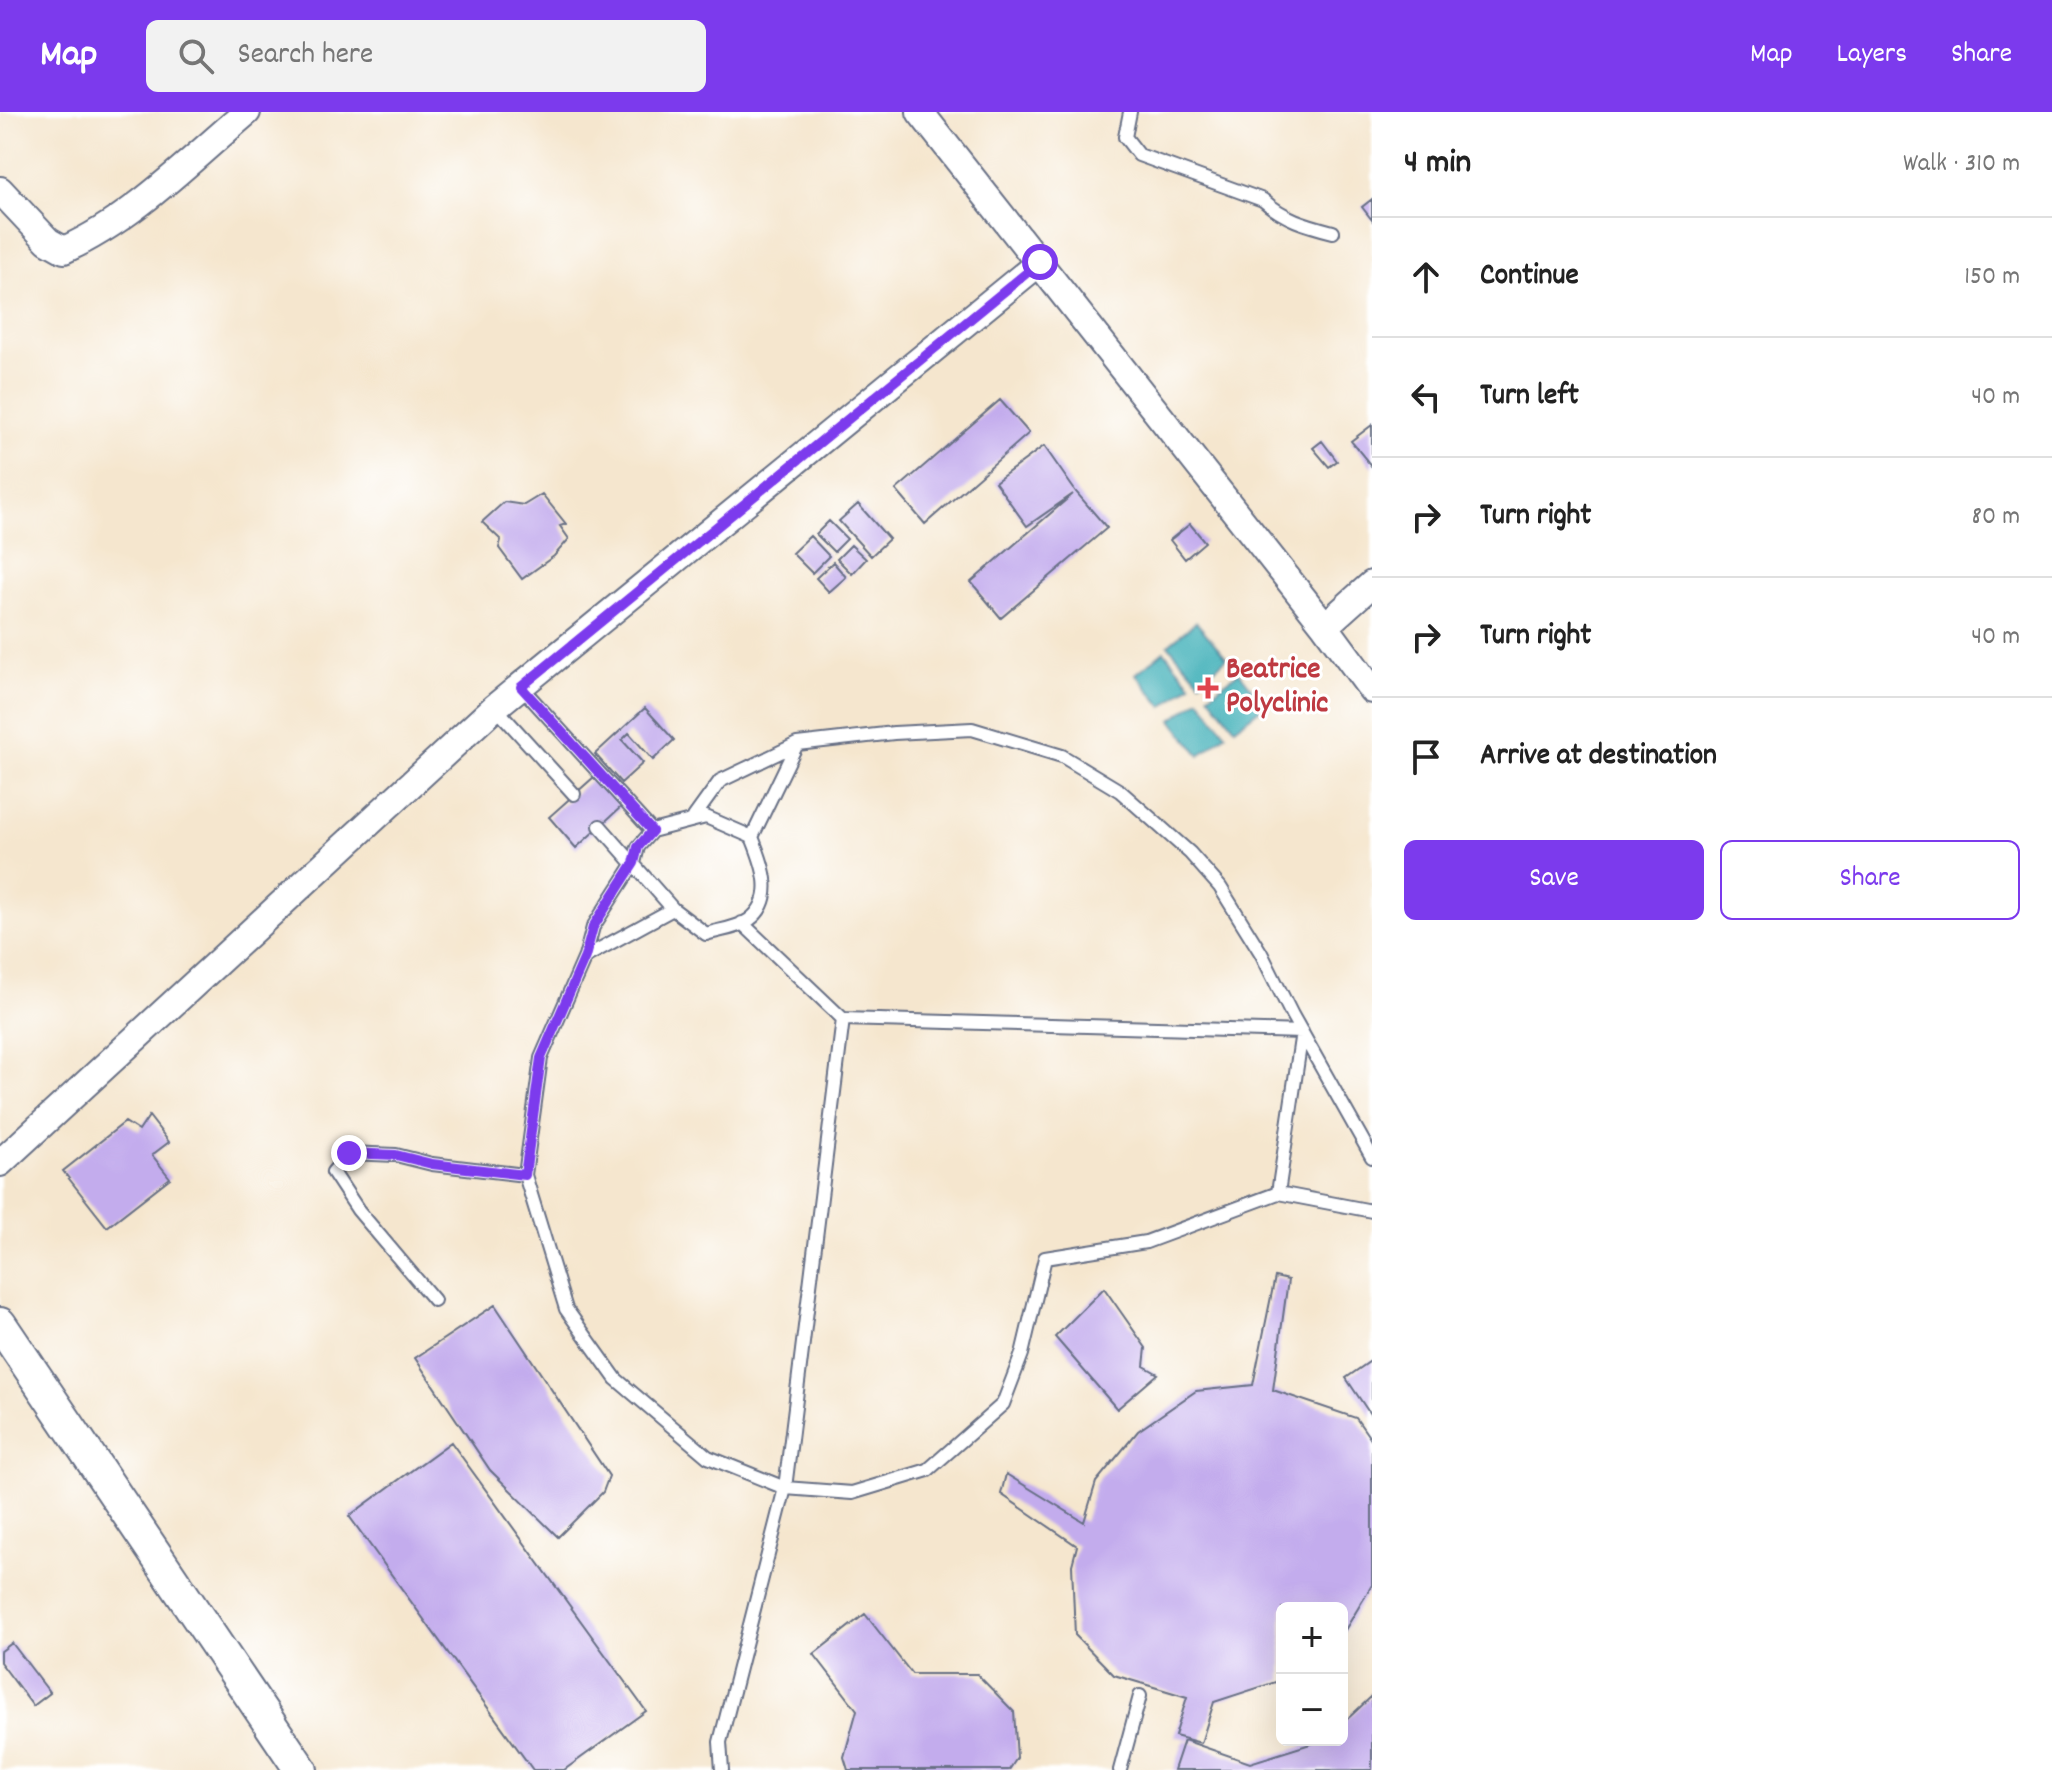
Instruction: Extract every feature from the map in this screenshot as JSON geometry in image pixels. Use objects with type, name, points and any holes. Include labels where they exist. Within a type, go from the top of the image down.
[{"type":"street","points":[[0,190],[48,241],[64,250],[96,236],[247,112]]},
{"type":"street","points":[[920,112],[1325,626],[1372,690]]},
{"type":"street","points":[[0,1163],[495,707],[1040,262]]},
{"type":"street","points":[[1325,626],[1372,584]]},
{"type":"street","points":[[0,1324],[301,1770]]},
{"type":"lane","points":[[1130,112],[1125,137],[1139,155],[1263,200],[1275,211],[1298,223],[1333,232]]},
{"type":"lane","points":[[521,687],[652,831]]},
{"type":"lane","points":[[495,707],[574,794]]},
{"type":"lane","points":[[600,826],[673,909],[706,934],[742,923],[761,908],[767,876],[752,837],[706,817],[694,817],[720,781],[797,744],[894,733],[972,729],[1062,756],[1120,791],[1200,864],[1220,887],[1247,929],[1372,1157]]},
{"type":"lane","points":[[752,837],[797,744]]},
{"type":"lane","points":[[706,817],[652,831],[638,847],[634,863],[593,927],[585,957],[541,1058],[525,1175],[566,1309],[616,1379],[708,1457],[785,1488],[852,1493],[928,1470],[1003,1404],[1022,1354],[1045,1258],[1146,1242],[1278,1193],[1372,1211]]},
{"type":"lane","points":[[585,957],[673,909]]},
{"type":"lane","points":[[742,923],[843,1019],[1302,1032]]},
{"type":"lane","points":[[722,1770],[720,1742],[785,1488],[843,1019]]},
{"type":"lane","points":[[1278,1193],[1302,1032]]},
{"type":"lane","points":[[434,1300],[358,1210],[333,1172],[349,1153],[396,1155],[432,1164],[525,1175]]},
{"type":"lane","points":[[1120,1770],[1140,1696]]},
{"type":"water","points":[[1196,622],[1227,658],[1200,681],[1168,645]]},
{"type":"water","points":[[1164,651],[1191,684],[1163,707],[1136,674]]},
{"type":"water","points":[[1239,672],[1265,705],[1235,728],[1209,695]]},
{"type":"water","points":[[1200,699],[1226,734],[1200,755],[1172,720]]},
{"type":"building","points":[[1372,199],[1372,220],[1362,207]]},
{"type":"building","points":[[1000,400],[1029,433],[925,524],[896,490]]},
{"type":"building","points":[[1372,425],[1372,467],[1351,441]]},
{"type":"building","points":[[1322,441],[1337,461],[1329,467],[1313,448]]},
{"type":"building","points":[[1044,446],[1076,492],[1107,528],[1001,618],[971,582],[1073,494],[1027,526],[995,482]]},
{"type":"building","points":[[542,494],[566,524],[560,526],[569,539],[554,556],[522,579],[499,548],[501,540],[482,522],[504,502],[524,505]]},
{"type":"building","points":[[858,504],[889,539],[871,556],[839,521]]},
{"type":"building","points":[[829,521],[847,539],[834,552],[816,534]]},
{"type":"building","points":[[1190,524],[1205,542],[1185,559],[1170,540]]},
{"type":"building","points":[[810,536],[829,556],[812,573],[792,553]]},
{"type":"building","points":[[851,545],[866,559],[852,574],[837,559]]},
{"type":"building","points":[[833,562],[846,577],[829,592],[816,578]]},
{"type":"building","points":[[645,708],[674,740],[653,760],[629,733],[622,740],[643,763],[621,783],[595,754]]},
{"type":"building","points":[[594,777],[621,807],[576,848],[549,817]]},
{"type":"building","points":[[149,1116],[169,1142],[152,1155],[170,1178],[107,1227],[63,1171],[125,1122],[139,1131]]},
{"type":"building","points":[[1275,1277],[1288,1280],[1273,1390],[1356,1418],[1372,1441],[1372,1585],[1348,1625],[1348,1602],[1276,1602],[1276,1682],[1214,1702],[1201,1743],[1175,1736],[1187,1697],[1114,1675],[1075,1635],[1072,1565],[1077,1546],[1001,1494],[1006,1474],[1084,1522],[1096,1482],[1138,1431],[1196,1391],[1253,1385]]},
{"type":"building","points":[[1104,1288],[1146,1348],[1144,1366],[1158,1374],[1117,1409],[1055,1337]]},
{"type":"building","points":[[495,1305],[609,1476],[603,1492],[558,1537],[490,1470],[415,1358]]},
{"type":"building","points":[[1372,1360],[1372,1417],[1346,1378]]},
{"type":"building","points":[[451,1442],[646,1711],[564,1770],[533,1770],[349,1516]]},
{"type":"building","points":[[865,1614],[912,1674],[977,1674],[1014,1712],[1017,1758],[1009,1770],[848,1770],[844,1757],[857,1710],[814,1654]]},
{"type":"building","points":[[12,1643],[50,1693],[33,1706],[0,1662],[0,1652]]},
{"type":"building","points":[[1372,1696],[1372,1770],[1174,1770],[1184,1740],[1250,1763],[1304,1746],[1348,1746],[1348,1718]]},
{"type":"place","name":"Beatrice Polyclinic","points":[[1208,688]]},
{"type":"route","points":[[349,1153],[396,1155],[432,1164],[525,1175],[541,1058],[585,957],[593,927],[634,863],[638,847],[652,831],[521,687],[1040,262]]}]
